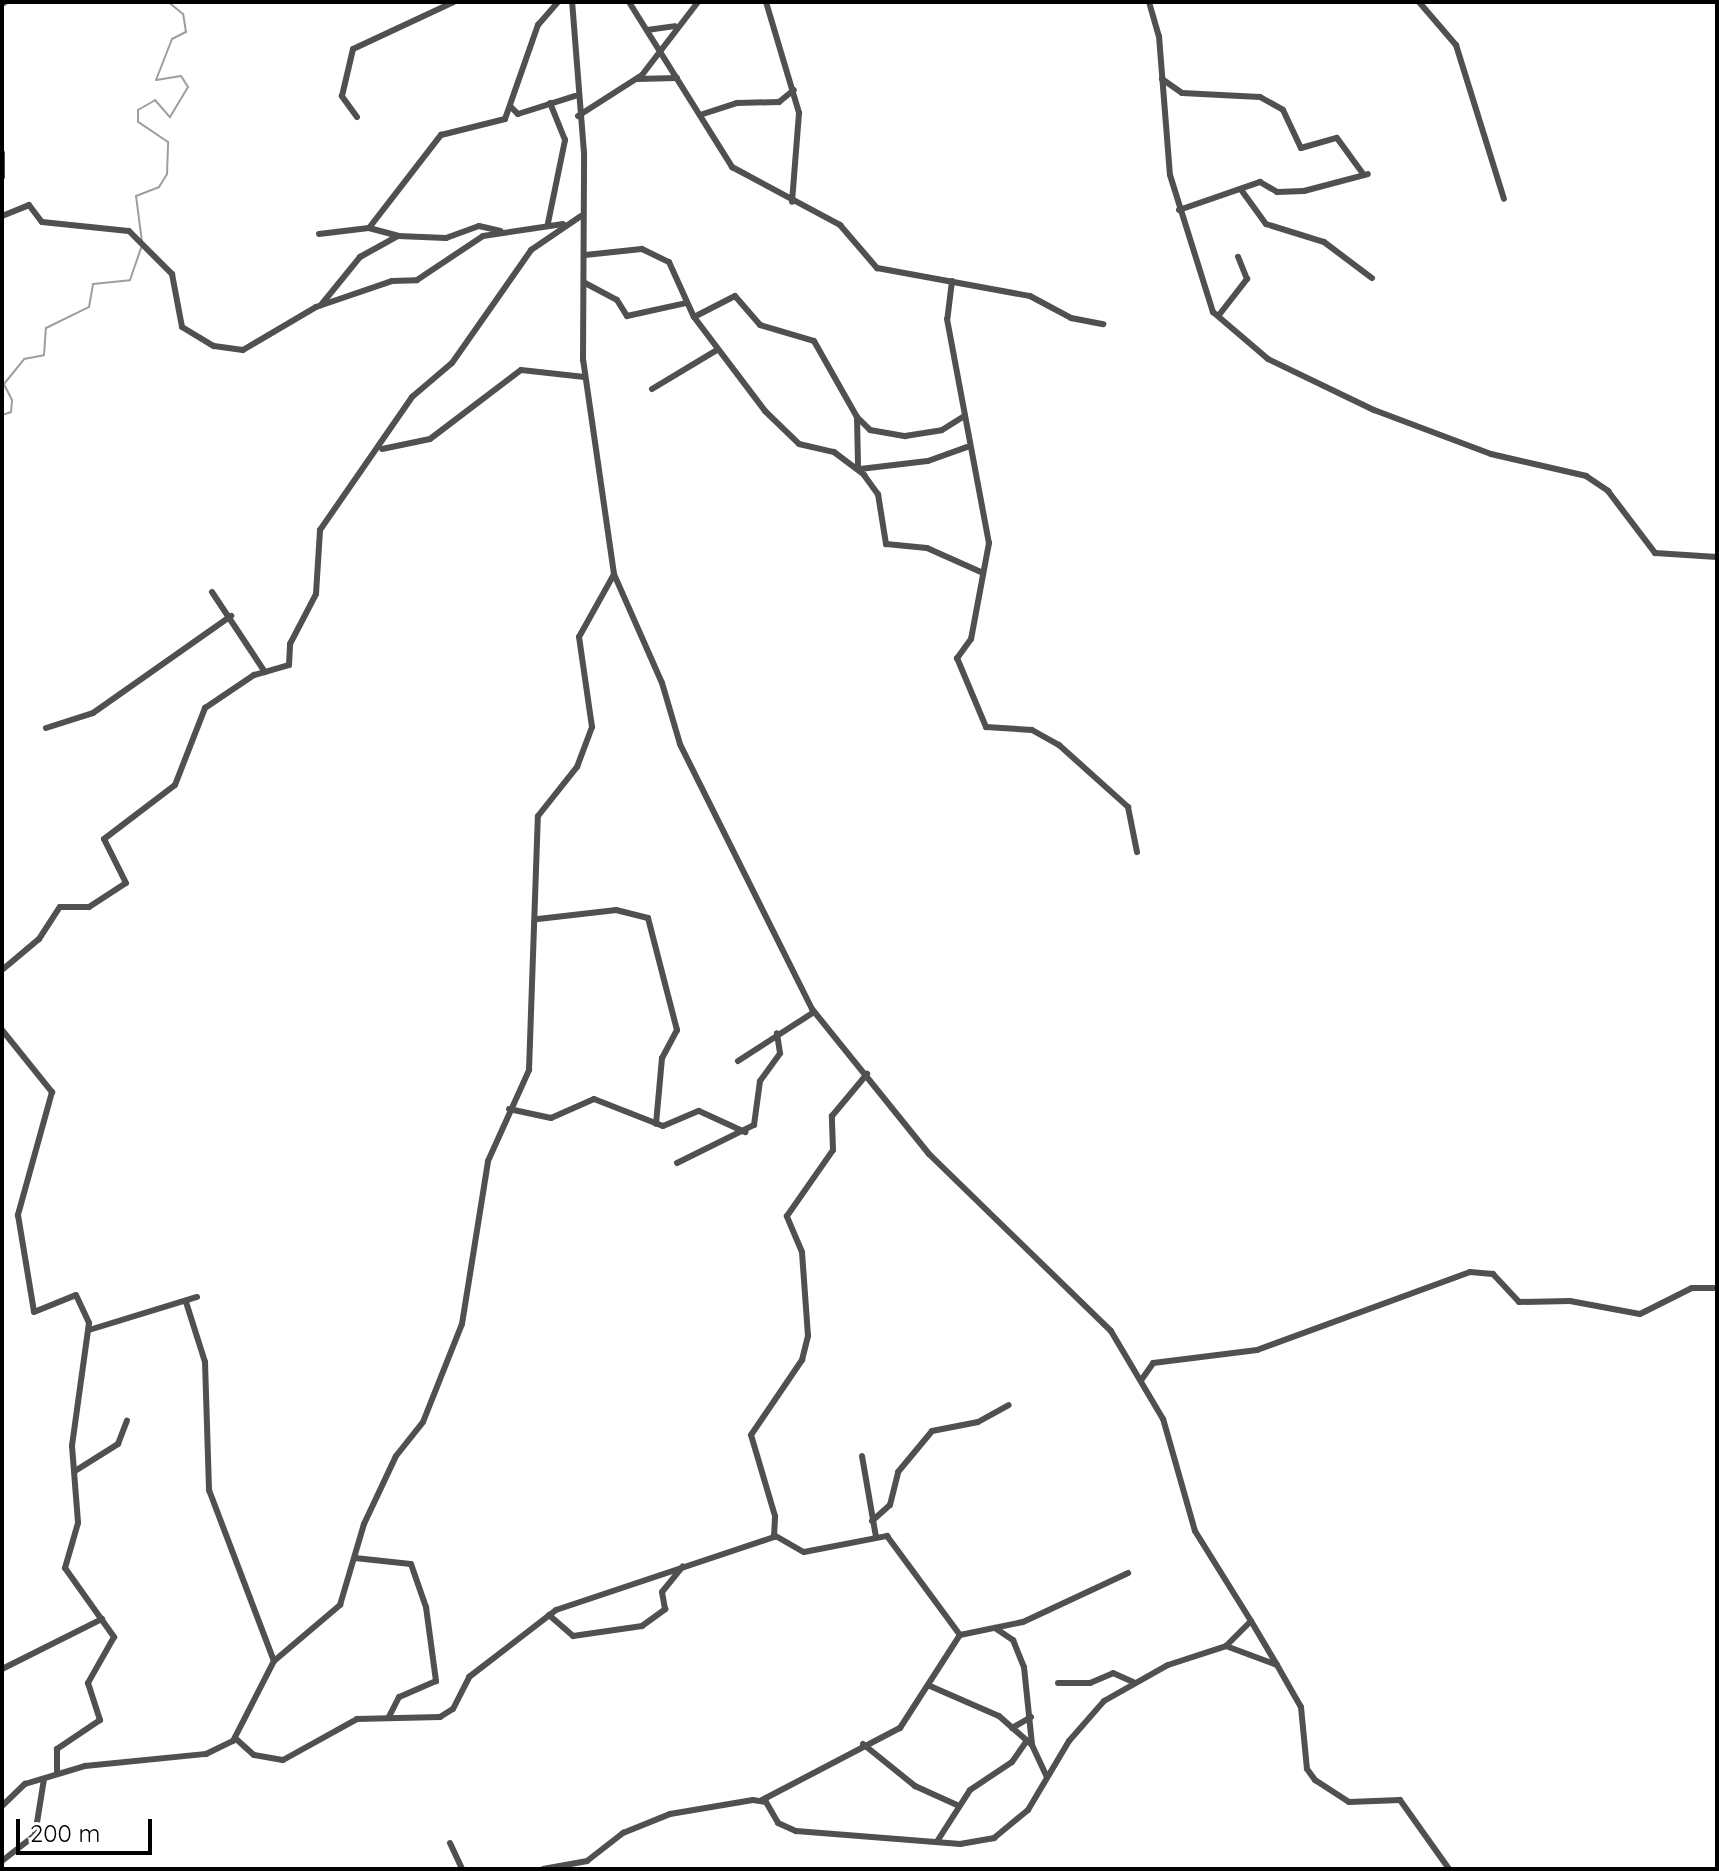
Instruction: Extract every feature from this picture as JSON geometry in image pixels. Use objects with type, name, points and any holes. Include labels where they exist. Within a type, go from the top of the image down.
[{"type":"street","points":[[357,117],[342,96],[353,49],[454,2]]},
{"type":"street","points":[[369,228],[436,140],[500,122],[510,106],[538,25],[558,2]]},
{"type":"street","points":[[572,2],[575,96],[583,192],[585,377],[614,574],[682,749],[814,1012],[867,1074],[892,1113],[982,1210],[1098,1315],[1142,1380],[1163,1419],[1195,1531],[1301,1707],[1307,1769],[1315,1780],[1349,1802],[1400,1800],[1449,1869]]},
{"type":"street","points":[[629,2],[677,78],[686,103],[703,114],[732,167],[848,230],[877,268],[1030,296],[1074,319],[1103,324]]},
{"type":"street","points":[[578,116],[637,79],[661,52],[675,26],[698,2]]},
{"type":"street","points":[[766,2],[794,90],[800,123],[792,202]]},
{"type":"street","points":[[1149,2],[1179,210],[1205,301],[1219,315],[1268,359],[1374,410],[1503,458],[1586,476],[1608,491],[1655,553],[1717,557]]},
{"type":"street","points":[[1419,2],[1455,43],[1471,80],[1476,123],[1504,199]]},
{"type":"street","points":[[647,30],[675,26]]},
{"type":"street","points":[[637,79],[677,78]]},
{"type":"street","points":[[1162,79],[1182,93],[1260,97],[1283,110],[1301,148],[1338,138],[1366,174],[1334,188],[1277,192],[1260,182],[1242,191],[1179,210]]},
{"type":"street","points":[[703,114],[737,103],[779,102],[794,90]]},
{"type":"street","points":[[510,106],[518,114],[575,96]]},
{"type":"street","points":[[548,223],[565,140],[550,103]]},
{"type":"street","points":[[2,153],[2,177]]},
{"type":"street","points":[[1242,191],[1266,224],[1324,242],[1372,278]]},
{"type":"street","points":[[2,215],[29,205],[42,222],[129,231],[172,274],[182,327],[214,346],[246,350],[320,306],[392,281],[415,281],[500,231],[548,223],[563,224]]},
{"type":"street","points":[[2,970],[39,939],[60,907],[92,906],[126,883],[104,839],[175,785],[205,708],[265,672],[289,665],[290,644],[316,594],[320,530],[378,451],[412,397],[452,363],[522,261],[563,224],[581,216]]},
{"type":"street","points":[[319,234],[369,228],[398,236],[446,238],[479,226],[500,231]]},
{"type":"street","points":[[320,306],[360,257],[398,236]]},
{"type":"street","points":[[585,255],[647,251],[676,270],[686,303],[717,350],[799,444],[829,450],[860,469],[928,461],[967,447]]},
{"type":"street","points":[[1219,315],[1247,279],[1238,257]]},
{"type":"street","points":[[952,281],[947,319],[967,447],[989,543],[981,572],[971,639],[957,656],[985,725],[1032,730],[1059,745],[1128,807],[1137,852]]},
{"type":"street","points":[[585,283],[617,300],[627,316],[686,303]]},
{"type":"street","points":[[694,317],[735,296],[760,325],[810,338],[857,417],[869,430],[905,436],[942,430],[963,417]]},
{"type":"street","points":[[652,389],[717,350]]},
{"type":"street","points":[[378,451],[430,439],[474,399],[521,370],[585,377]]},
{"type":"street","points":[[857,417],[852,443],[860,469],[878,494],[886,544],[925,548],[981,572]]},
{"type":"street","points":[[2,1806],[22,1786],[57,1774],[215,1752],[235,1738],[274,1661],[337,1608],[368,1513],[423,1422],[462,1324],[488,1161],[529,1070],[538,919],[538,816],[577,767],[592,727],[579,637],[614,574]]},
{"type":"street","points":[[212,592],[231,616],[265,672]]},
{"type":"street","points":[[46,728],[93,713],[231,616]]},
{"type":"street","points":[[538,919],[616,910],[648,918],[677,1030],[662,1058],[656,1124]]},
{"type":"street","points":[[738,1061],[814,1012]]},
{"type":"street","points":[[2,1030],[52,1092],[18,1208],[33,1309],[39,1315],[76,1295],[89,1330],[76,1389],[78,1523],[65,1568],[114,1637],[88,1683],[100,1720],[57,1749],[57,1774]]},
{"type":"street","points":[[677,1163],[703,1145],[745,1132],[756,1121],[762,1075],[780,1054],[777,1033]]},
{"type":"street","points":[[867,1074],[832,1116],[833,1150],[787,1216],[802,1252],[808,1343],[751,1435],[774,1535],[804,1552],[876,1537],[894,1542],[960,1635]]},
{"type":"street","points":[[509,1109],[551,1118],[594,1099],[656,1124],[672,1126],[699,1111],[745,1132]]},
{"type":"street","points":[[1142,1380],[1153,1363],[1257,1350],[1476,1271],[1493,1274],[1519,1302],[1575,1301],[1636,1314],[1692,1288],[1717,1288]]},
{"type":"street","points":[[89,1330],[197,1297]]},
{"type":"street","points":[[186,1302],[205,1362],[209,1490],[274,1661]]},
{"type":"street","points":[[872,1521],[890,1505],[898,1472],[932,1431],[978,1422],[1009,1405]]},
{"type":"street","points":[[75,1471],[118,1444],[127,1421]]},
{"type":"street","points":[[862,1456],[876,1537]]},
{"type":"street","points":[[235,1738],[254,1755],[283,1760],[342,1725],[450,1712],[469,1677],[549,1615],[774,1535]]},
{"type":"street","points":[[355,1558],[409,1563],[427,1610],[436,1681],[402,1695],[389,1717]]},
{"type":"street","points":[[549,1615],[573,1636],[642,1626],[665,1609],[661,1593],[683,1566]]},
{"type":"street","points":[[544,1869],[592,1859],[623,1833],[670,1814],[762,1800],[819,1775],[863,1744],[898,1730],[930,1686],[960,1635],[995,1628],[1128,1573]]},
{"type":"street","points":[[2,1669],[102,1619]]},
{"type":"street","points":[[762,1800],[778,1823],[796,1831],[938,1840],[1000,1835],[1028,1810],[1090,1713],[1133,1682],[1226,1646],[1251,1621]]},
{"type":"street","points":[[938,1840],[957,1805],[1029,1744],[1031,1717],[1017,1647],[995,1628]]},
{"type":"street","points":[[1226,1646],[1277,1665]]},
{"type":"street","points":[[1058,1683],[1090,1683],[1110,1673],[1133,1682]]},
{"type":"street","points":[[930,1686],[1012,1728],[1029,1744],[1047,1777]]},
{"type":"street","points":[[1012,1728],[1031,1717]]},
{"type":"street","points":[[863,1744],[908,1781],[957,1805]]},
{"type":"street","points":[[2,1861],[35,1835],[44,1779]]},
{"type":"street","points":[[450,1843],[462,1869]]},
{"type":"waterway","points":[[142,242],[136,196],[159,187],[167,174],[168,142],[138,122],[138,110],[155,100],[170,117],[188,87],[181,76],[156,80],[172,39],[186,32],[183,14],[168,2]]},
{"type":"waterway","points":[[2,415],[11,412],[12,400],[4,384],[24,359],[44,355],[46,328],[89,307],[93,284],[130,280],[141,248]]}]
